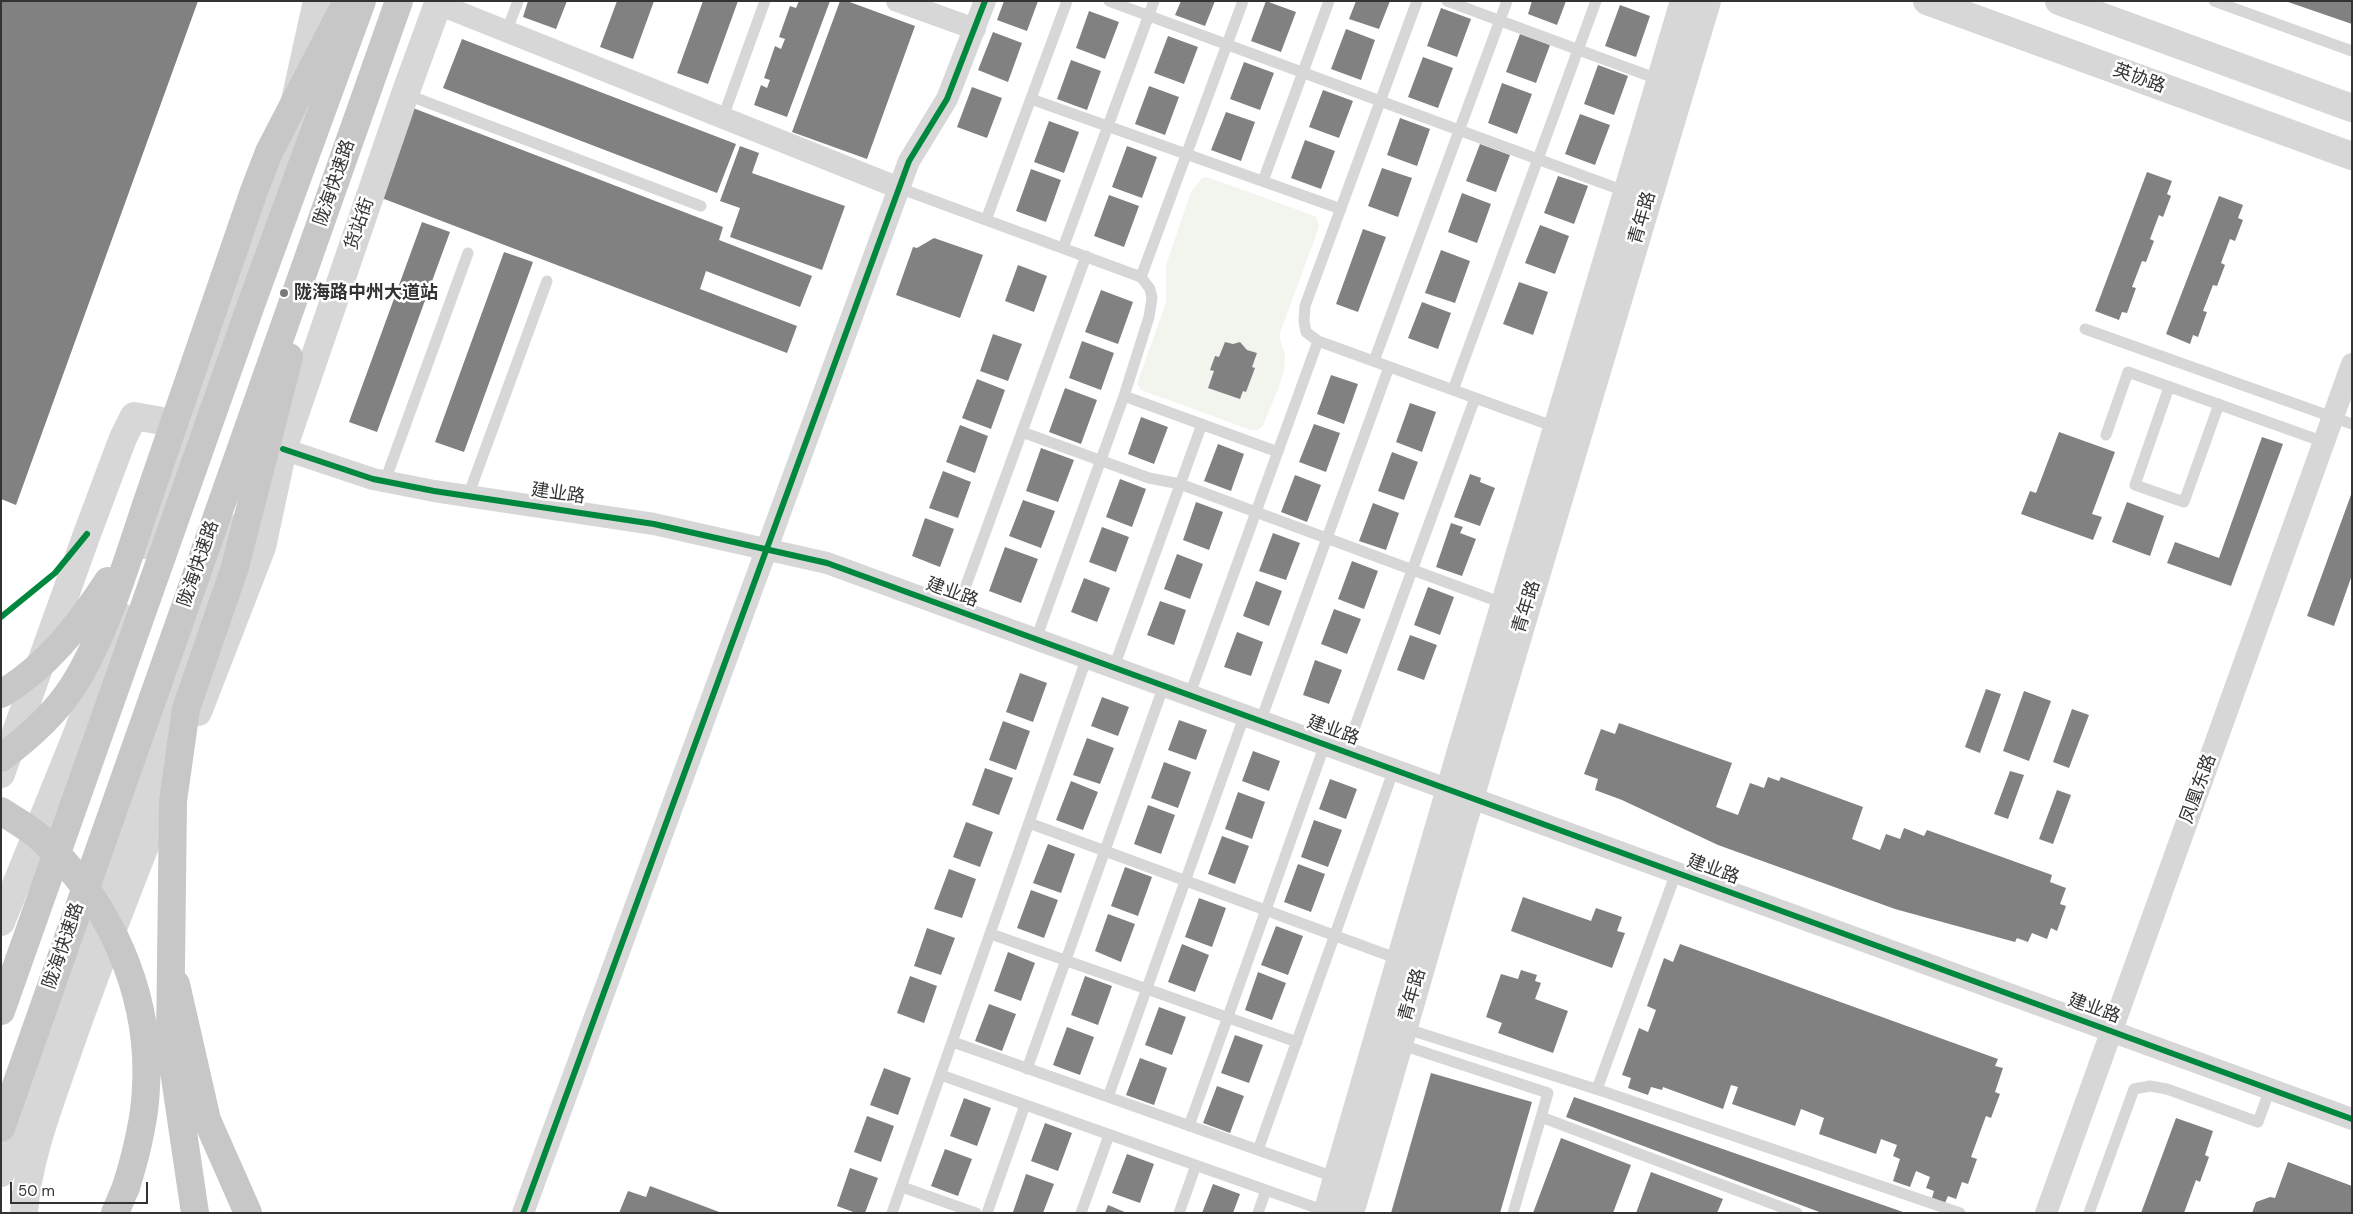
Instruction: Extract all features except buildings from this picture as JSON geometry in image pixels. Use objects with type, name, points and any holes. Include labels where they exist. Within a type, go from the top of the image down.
[{"type":"highway","points":[[1,758],[27,739],[72,687],[98,638],[269,152],[347,1]]},
{"type":"highway","name":"陇海快速路","points":[[1,1012],[248,311],[362,1]]},
{"type":"highway","name":"陇海快速路","points":[[1,1128],[399,1]]},
{"type":"highway","points":[[195,1213],[170,1044],[173,801],[186,709],[235,567],[291,348],[316,236]]},
{"type":"highway","points":[[1,694],[28,676],[68,637],[132,544]]},
{"type":"highway","points":[[1,812],[37,836],[77,876],[93,897],[120,950],[138,1000],[143,1028],[145,1067],[144,1108],[135,1159],[115,1213]]},
{"type":"highway","points":[[171,963],[207,1120],[248,1213]]},
{"type":"street","points":[[1,922],[77,734],[274,196],[317,1]]},
{"type":"street","points":[[897,1],[975,29]]},
{"type":"street","points":[[523,1213],[899,188],[910,161],[948,99],[985,1]]},
{"type":"street","name":"青年路","points":[[1335,1212],[1401,1036],[1506,604],[1684,1]]},
{"type":"street","name":"青年路","points":[[1335,1212],[1337,1178],[1401,960],[1460,794],[1707,1]]},
{"type":"street","name":"英协路","points":[[1927,1],[2352,156]]},
{"type":"street","points":[[2059,1],[2352,108]]},
{"type":"street","points":[[439,2],[899,188]]},
{"type":"street","name":"货站街","points":[[283,448],[405,94],[439,2]]},
{"type":"street","name":"凤凰东路","points":[[2046,1213],[2324,442],[2342,420],[2352,364]]},
{"type":"street","points":[[1,774],[87,534],[123,438],[134,416],[190,426]]},
{"type":"street","points":[[1,1173],[222,562],[283,448]]},
{"type":"street","points":[[24,1213],[25,1197],[45,1118],[105,946],[262,547],[283,448]]},
{"type":"street","name":"建业路","points":[[283,448],[384,481],[468,496],[654,524],[827,563],[2352,1119]]},
{"type":"lane","points":[[507,30],[518,1]]},
{"type":"lane","points":[[723,117],[765,1]]},
{"type":"lane","points":[[986,220],[1067,1]]},
{"type":"lane","points":[[1108,1],[1628,192]]},
{"type":"lane","points":[[1063,248],[1154,1]]},
{"type":"lane","points":[[1141,277],[1243,1]]},
{"type":"lane","points":[[1263,181],[1329,1]]},
{"type":"lane","points":[[1417,1],[1305,306],[1304,321],[1306,332],[1318,341],[1558,428]]},
{"type":"lane","points":[[1447,1],[1660,80]]},
{"type":"lane","points":[[1374,361],[1507,1]]},
{"type":"lane","points":[[1453,390],[1596,1]]},
{"type":"lane","points":[[2214,1],[2352,51]]},
{"type":"lane","points":[[405,94],[701,206]]},
{"type":"lane","points":[[1031,99],[1171,150],[1187,153],[1340,210]]},
{"type":"lane","points":[[899,188],[1141,277],[1150,289],[1152,298],[1149,317],[1124,396],[1036,639]]},
{"type":"lane","points":[[384,481],[468,253]]},
{"type":"lane","points":[[957,610],[1086,256]]},
{"type":"lane","points":[[468,496],[547,281]]},
{"type":"lane","points":[[2085,329],[2342,420]]},
{"type":"lane","points":[[1190,694],[1318,341]]},
{"type":"lane","points":[[1108,1097],[1185,881],[1327,538],[1389,367]]},
{"type":"lane","points":[[2106,435],[2128,372],[2324,442]]},
{"type":"lane","points":[[2170,387],[2135,485],[2159,494],[2184,502],[2219,404]]},
{"type":"lane","points":[[1124,396],[1278,452]]},
{"type":"lane","points":[[1346,751],[1475,398]]},
{"type":"lane","points":[[1114,667],[1202,424]]},
{"type":"lane","points":[[1022,432],[1149,478],[1180,484],[1506,604]]},
{"type":"lane","points":[[892,1213],[1087,657]]},
{"type":"lane","points":[[1028,1069],[1164,685]]},
{"type":"lane","points":[[1189,1126],[1325,744]]},
{"type":"lane","points":[[1258,1150],[1394,769]]},
{"type":"lane","points":[[1029,823],[1401,960]]},
{"type":"lane","points":[[1597,1089],[1676,873]]},
{"type":"lane","points":[[991,934],[1297,1042]]},
{"type":"lane","points":[[1401,1036],[1597,1089],[1960,1213]]},
{"type":"lane","points":[[1401,1036],[1548,1094],[1513,1213]]},
{"type":"lane","points":[[953,1042],[1337,1178]]},
{"type":"lane","points":[[941,1075],[1266,1190],[1335,1212]]},
{"type":"lane","points":[[2089,1213],[2134,1089],[2150,1086],[2167,1089],[2258,1122],[2270,1090]]},
{"type":"lane","points":[[987,1213],[1025,1105]]},
{"type":"lane","points":[[1541,1117],[1797,1213]]},
{"type":"lane","points":[[1081,1213],[1109,1135]]},
{"type":"lane","points":[[1179,1213],[1196,1165]]},
{"type":"lane","points":[[902,1186],[976,1213]]},
{"type":"lane","points":[[1258,1213],[1266,1190]]},
{"type":"shaded area","points":[[1207,177],[1312,215],[1316,217],[1319,227],[1280,333],[1285,356],[1283,375],[1263,426],[1258,430],[1251,430],[1141,390],[1137,384],[1166,303],[1166,265],[1191,192],[1202,178]]},
{"type":"cycle path","points":[[523,1213],[909,161],[947,99],[985,1]]},
{"type":"cycle path","points":[[283,449],[373,479],[434,491],[654,524],[827,563],[2352,1119]]},
{"type":"cycle path","points":[[1,617],[55,573],[87,534]]},
{"type":"place","name":"陇海路中州大道站","points":[[284,293]]}]
